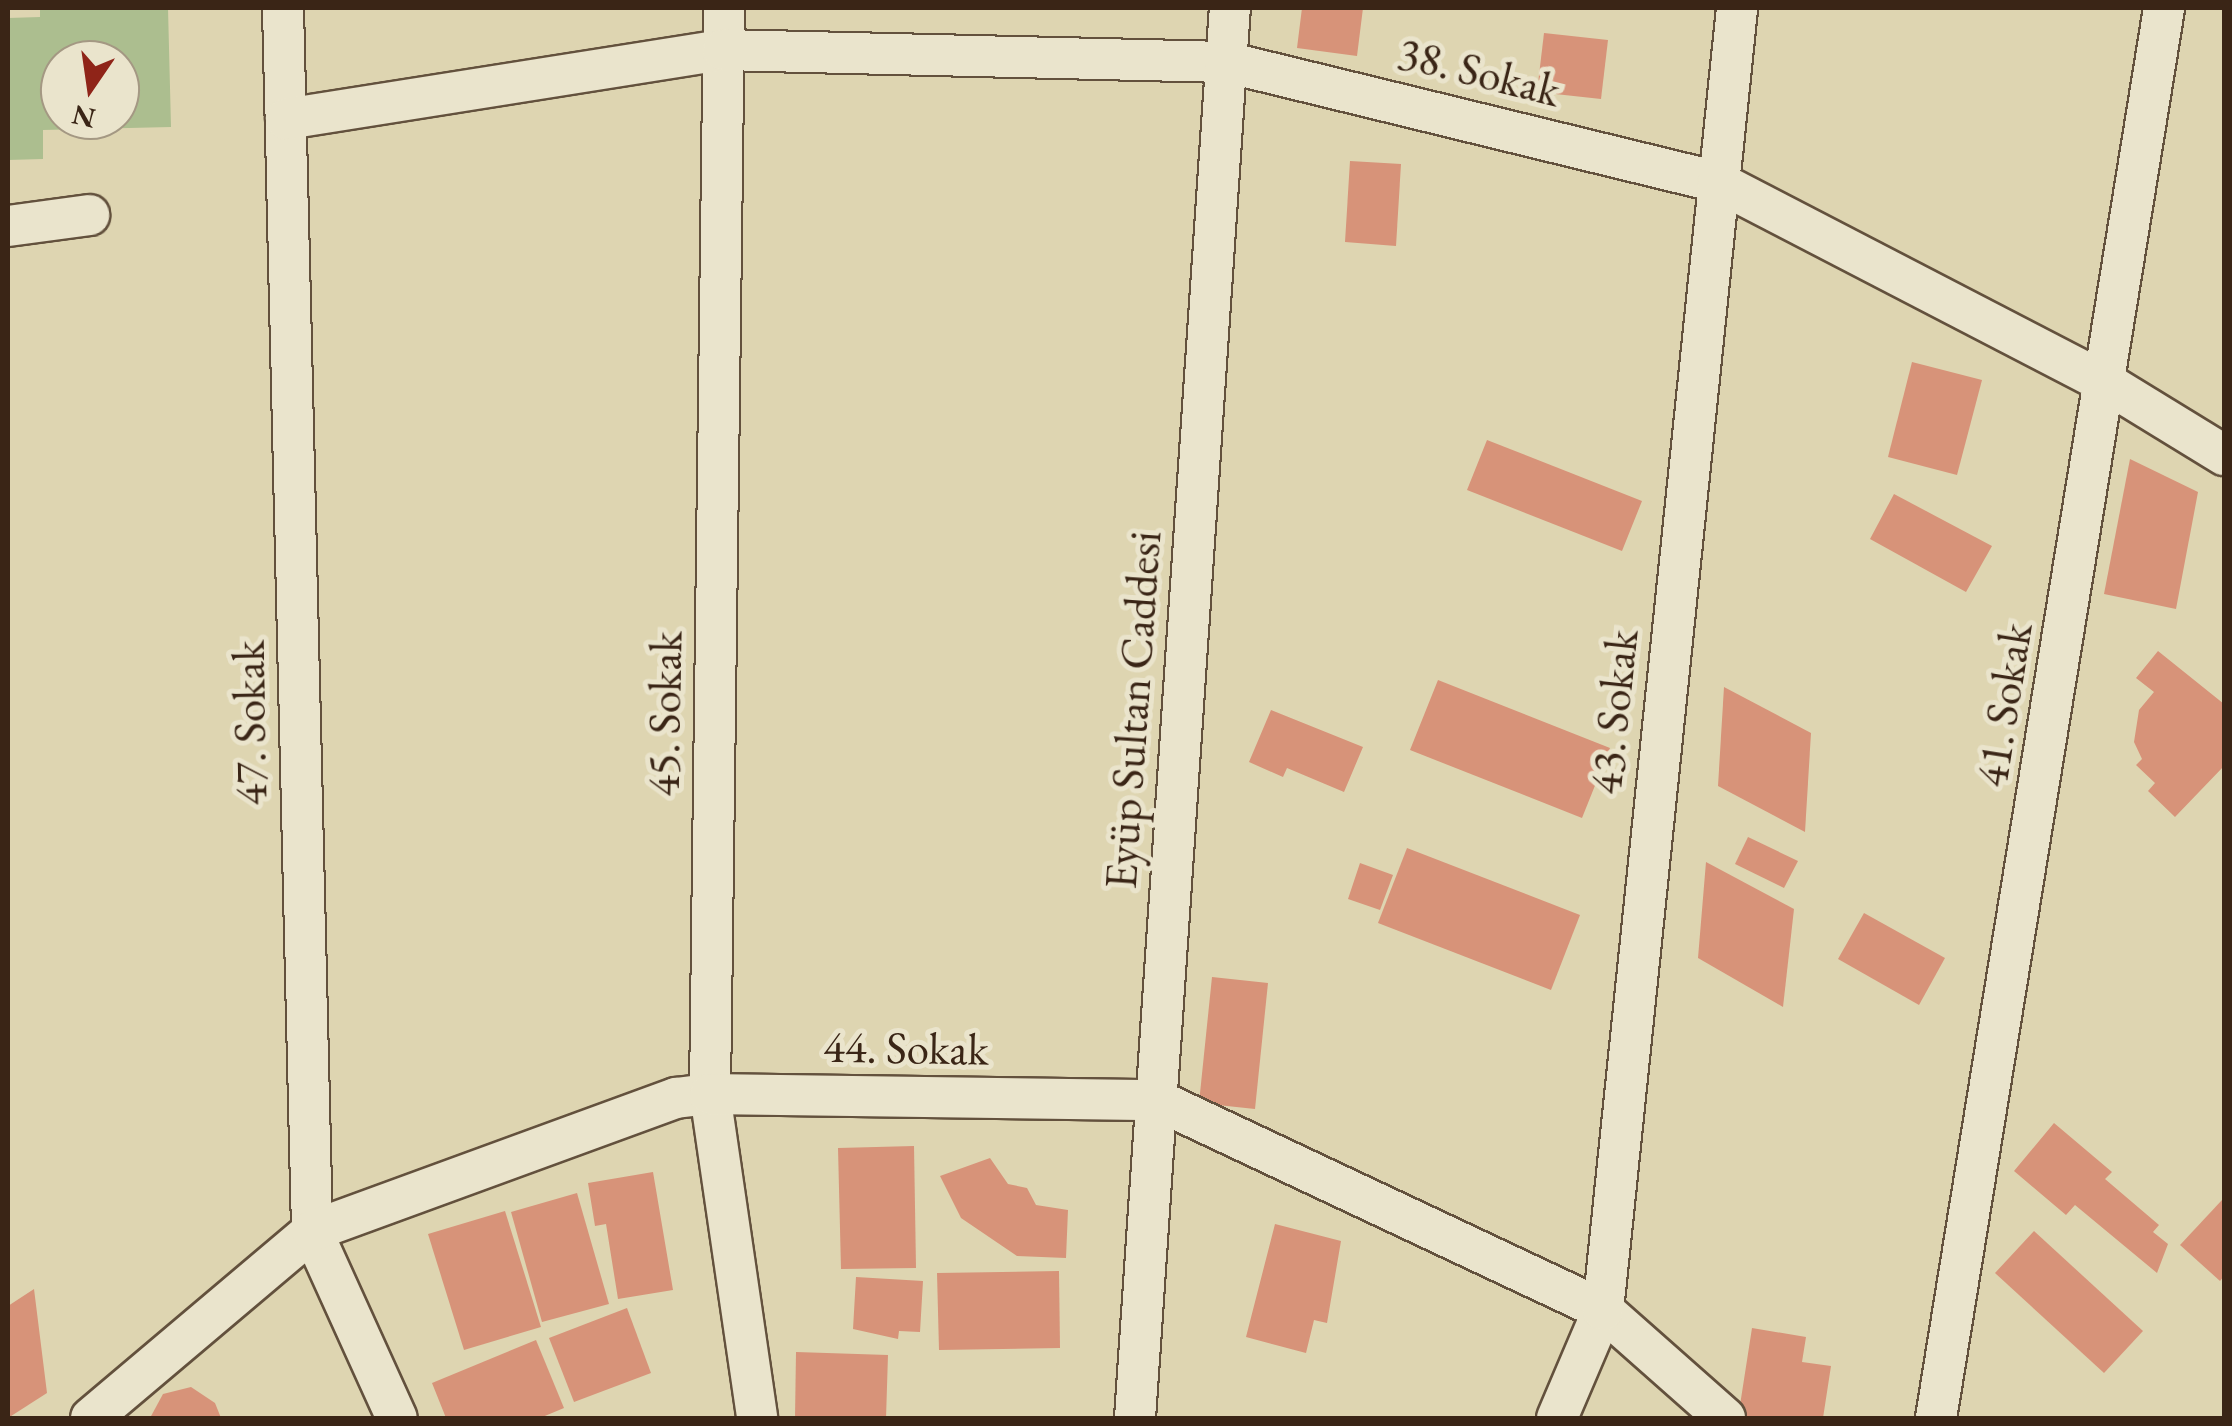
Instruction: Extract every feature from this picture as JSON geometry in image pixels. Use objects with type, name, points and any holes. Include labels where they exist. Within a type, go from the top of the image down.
[{"type":"street","name":"47. Sokak","points":[[283,8],[312,1230],[397,1418]]},
{"type":"street","name":"45. Sokak","points":[[724,8],[710,1094],[756,1418]]},
{"type":"street","name":"Eyüp Sultan Caddesi","points":[[1134,1418],[1230,8]]},
{"type":"street","name":"43. Sokak","points":[[1558,1418],[1603,1310],[1737,8]]},
{"type":"street","name":"41. Sokak","points":[[1936,1418],[2108,384],[2164,8]]},
{"type":"street","name":"38. Sokak","points":[[286,119],[724,50],[1226,62],[1718,182],[2108,384],[2224,454]]},
{"type":"street","points":[[8,226],[88,215]]},
{"type":"street","name":"44. Sokak","points":[[90,1418],[312,1230],[676,1098],[710,1094],[1157,1100],[1603,1310],[1724,1418]]},
{"type":"green space","points":[[40,8],[168,8],[171,127],[140,128],[140,40],[40,40],[43,159],[8,160],[8,18],[40,17]]},
{"type":"building","points":[[1302,8],[1363,8],[1357,56],[1297,48]]},
{"type":"building","points":[[1544,33],[1608,40],[1601,99],[1537,92]]},
{"type":"building","points":[[1350,161],[1401,164],[1396,246],[1345,242]]},
{"type":"building","points":[[1912,362],[1982,380],[1957,475],[1888,457]]},
{"type":"building","points":[[1487,440],[1642,501],[1622,551],[1467,490]]},
{"type":"building","points":[[2130,459],[2198,492],[2176,609],[2104,594]]},
{"type":"building","points":[[1894,494],[1992,546],[1966,592],[1870,539]]},
{"type":"building","points":[[2158,651],[2224,704],[2224,766],[2175,817],[2148,791],[2155,783],[2136,765],[2142,759],[2134,742],[2139,710],[2154,692],[2136,678]]},
{"type":"building","points":[[1438,680],[1610,748],[1582,818],[1410,750]]},
{"type":"building","points":[[1724,687],[1811,733],[1805,832],[1718,786]]},
{"type":"building","points":[[1271,710],[1363,747],[1344,792],[1287,768],[1283,777],[1249,762]]},
{"type":"building","points":[[1748,837],[1798,861],[1784,888],[1735,864]]},
{"type":"building","points":[[1407,848],[1580,915],[1551,990],[1378,923]]},
{"type":"building","points":[[1706,862],[1794,909],[1783,1007],[1698,958]]},
{"type":"building","points":[[1360,863],[1393,875],[1380,910],[1348,899]]},
{"type":"building","points":[[1864,913],[1945,958],[1919,1005],[1838,959]]},
{"type":"building","points":[[1212,977],[1268,983],[1255,1109],[1199,1103]]},
{"type":"building","points":[[2054,1123],[2112,1172],[2105,1179],[2159,1225],[2153,1232],[2168,1244],[2157,1273],[2075,1205],[2066,1215],[2014,1171]]},
{"type":"building","points":[[914,1146],[916,1268],[841,1269],[838,1148]]},
{"type":"building","points":[[990,1158],[1008,1184],[1027,1188],[1036,1205],[1068,1210],[1066,1258],[1017,1256],[961,1218],[940,1176]]},
{"type":"building","points":[[653,1172],[673,1290],[618,1299],[606,1224],[595,1226],[588,1183]]},
{"type":"building","points":[[577,1193],[609,1304],[542,1322],[511,1212]]},
{"type":"building","points":[[2222,1200],[2224,1276],[2220,1281],[2180,1245]]},
{"type":"building","points":[[505,1211],[541,1327],[464,1350],[428,1234]]},
{"type":"building","points":[[1275,1224],[1341,1241],[1327,1323],[1314,1320],[1306,1353],[1246,1337]]},
{"type":"building","points":[[2034,1231],[2143,1331],[2104,1373],[1995,1273]]},
{"type":"building","points":[[1059,1271],[1060,1348],[939,1350],[937,1273]]},
{"type":"building","points":[[856,1277],[923,1281],[920,1332],[899,1331],[898,1339],[853,1329]]},
{"type":"building","points":[[34,1289],[47,1393],[8,1418],[8,1306]]},
{"type":"building","points":[[627,1308],[651,1373],[574,1402],[549,1338]]},
{"type":"building","points":[[1752,1328],[1806,1337],[1802,1362],[1831,1366],[1823,1418],[1738,1418]]},
{"type":"building","points":[[536,1340],[564,1408],[540,1418],[446,1418],[432,1383]]},
{"type":"building","points":[[796,1352],[888,1355],[886,1418],[795,1418]]},
{"type":"building","points":[[191,1387],[215,1403],[221,1418],[150,1418],[163,1394]]}]
